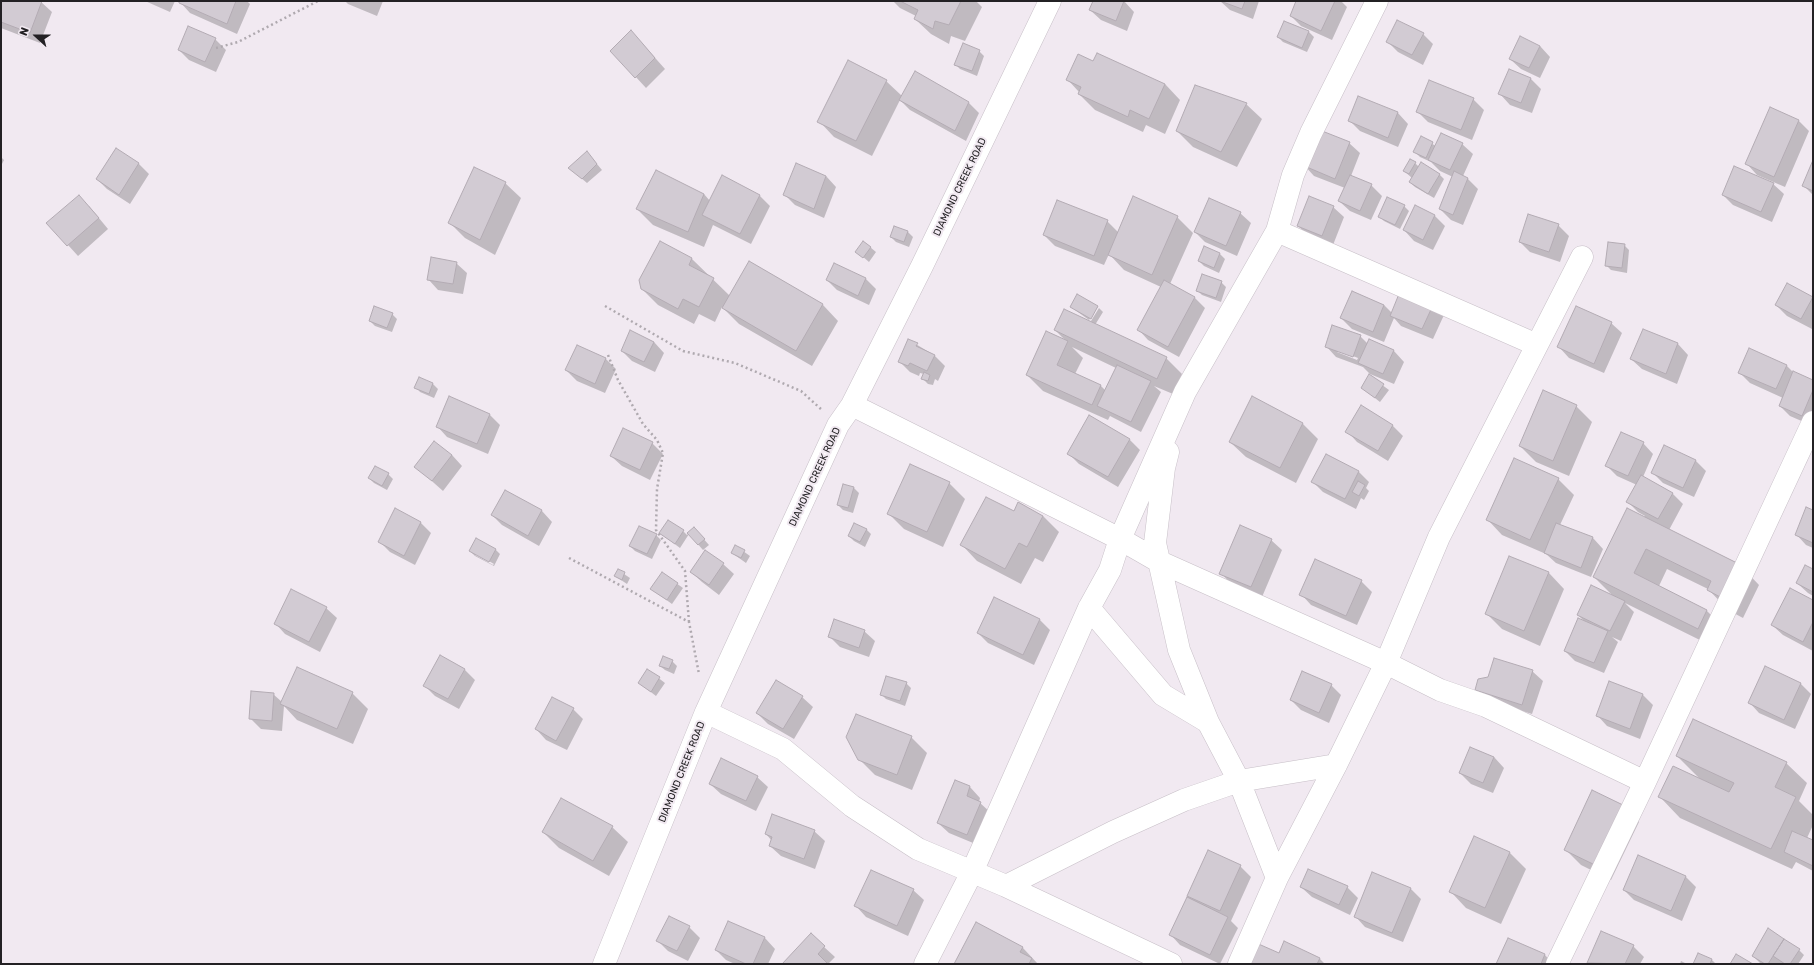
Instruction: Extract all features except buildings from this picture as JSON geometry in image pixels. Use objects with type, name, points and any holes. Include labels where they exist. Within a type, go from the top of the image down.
[{"type":"street","name":"DIAMOND CREEK ROAD","points":[[604,964],[706,712],[838,425],[852,405],[922,266],[1050,1]]},
{"type":"street","points":[[925,964],[972,872],[1090,608],[1110,570],[1120,539],[1185,392],[1277,231],[1293,175],[1311,133],[1377,1]]},
{"type":"street","points":[[1277,231],[1537,345]]},
{"type":"street","points":[[1239,964],[1277,878],[1386,663],[1439,537],[1582,257]]},
{"type":"street","points":[[1185,392],[1164,468],[1155,543],[1179,650],[1208,722],[1239,781],[1277,878]]},
{"type":"street","points":[[852,405],[1120,539],[1160,562],[1386,663],[1440,690],[1486,706],[1645,782]]},
{"type":"street","points":[[1557,964],[1645,782],[1813,422]]},
{"type":"street","points":[[1090,608],[1163,695],[1208,722]]},
{"type":"street","points":[[706,712],[783,749],[852,806],[918,849],[1006,886],[1170,964]]},
{"type":"street","points":[[1006,886],[1113,832],[1184,800],[1239,781],[1336,764]]},
{"type":"path","points":[[216,48],[238,42],[318,1]]},
{"type":"path","points":[[605,306],[683,351],[735,363],[801,391],[838,425]]},
{"type":"path","points":[[608,355],[622,386],[643,424],[657,440],[663,453],[657,490],[656,530],[685,571],[690,622],[706,712]]},
{"type":"path","points":[[569,558],[690,622]]}]
